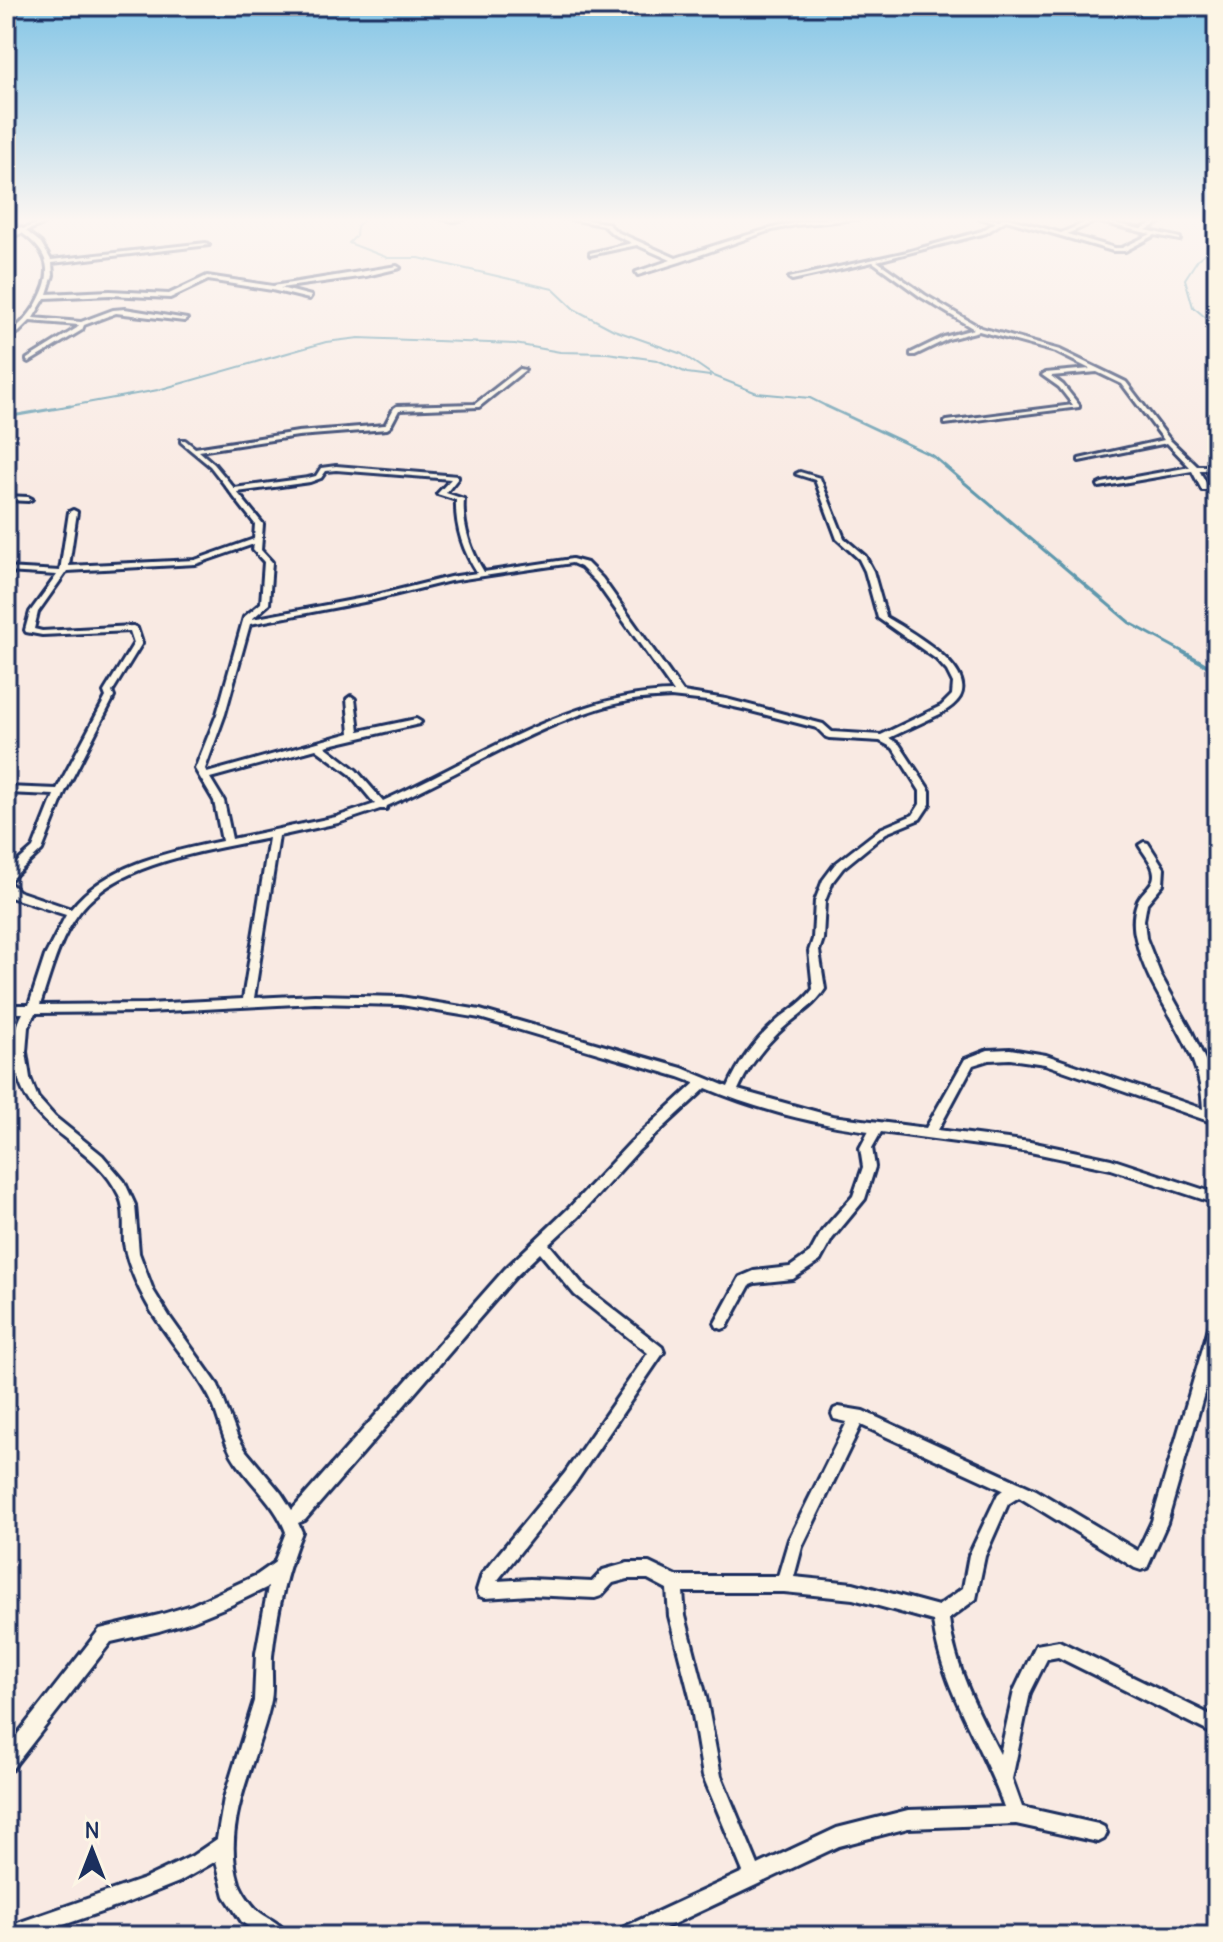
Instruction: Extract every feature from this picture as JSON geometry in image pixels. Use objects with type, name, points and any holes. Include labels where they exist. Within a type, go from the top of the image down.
[{"type":"street","points":[[6,337],[21,329],[36,309]]},
{"type":"street","points":[[944,309],[979,329],[1058,351],[1124,383],[1168,441],[1193,466],[1205,488]]},
{"type":"street","points":[[30,319],[82,324],[115,311],[148,312],[184,319]]},
{"type":"street","points":[[29,360],[80,329],[82,324]]},
{"type":"street","points":[[913,354],[946,338],[979,329]]},
{"type":"street","points":[[193,450],[298,434],[387,427],[397,408],[477,406],[522,370]]},
{"type":"street","points":[[947,423],[1077,406],[1061,386],[1045,375],[1099,370]]},
{"type":"street","points":[[183,441],[212,465],[259,524],[257,550],[268,562],[265,604],[248,617],[221,714],[200,769],[219,801],[228,844]]},
{"type":"street","points":[[1081,460],[1168,441]]},
{"type":"street","points":[[1102,485],[1166,475],[1193,466],[1217,468]]},
{"type":"street","points":[[232,491],[253,485],[306,481],[319,477],[323,469],[336,468],[456,477],[441,494],[460,499],[457,516],[481,573]]},
{"type":"street","points":[[800,474],[818,479],[841,539],[862,558],[869,571],[882,618],[921,644],[957,675],[959,683],[947,707],[882,738]]},
{"type":"street","points":[[6,498],[28,499]]},
{"type":"street","points":[[6,878],[37,850],[60,792],[110,697],[108,692],[138,643],[133,628],[42,633],[29,630],[34,612],[64,571],[73,512]]},
{"type":"street","points":[[6,570],[64,571],[196,562],[256,541]]},
{"type":"street","points":[[247,622],[311,612],[481,573],[572,561],[584,565],[599,580],[681,695]]},
{"type":"street","points":[[278,1936],[253,1919],[241,1905],[231,1888],[224,1845],[234,1791],[263,1703],[263,1667],[280,1568],[283,1552],[294,1532],[290,1519],[254,1475],[233,1442],[211,1384],[164,1321],[144,1284],[131,1249],[131,1212],[121,1187],[93,1155],[47,1118],[29,1092],[20,1045],[22,1029],[34,1008],[52,950],[72,913],[92,891],[126,873],[228,844],[383,807],[512,741],[598,707],[655,695],[681,695],[820,726],[829,735],[882,738],[896,746],[925,791],[925,804],[917,817],[883,831],[839,866],[828,880],[820,901],[814,951],[819,989],[807,1006],[777,1028],[744,1062],[731,1093]]},
{"type":"street","points":[[351,699],[355,735]]},
{"type":"street","points":[[205,776],[355,735],[416,722]]},
{"type":"street","points":[[317,745],[353,772],[383,807]]},
{"type":"street","points":[[6,790],[60,792]]},
{"type":"street","points":[[248,1003],[274,835]]},
{"type":"street","points":[[929,1134],[943,1114],[969,1062],[988,1055],[1010,1054],[1046,1060],[1213,1118],[1194,1047],[1144,949],[1139,918],[1143,900],[1158,884],[1159,868],[1144,845]]},
{"type":"street","points":[[6,885],[14,894],[72,913]]},
{"type":"street","points":[[6,1009],[147,1008],[363,999],[401,1001],[480,1014],[731,1093],[832,1121],[1030,1147],[1111,1164],[1217,1199]]},
{"type":"street","points":[[290,1519],[300,1515],[510,1273],[634,1147],[704,1082]]},
{"type":"street","points":[[722,1323],[745,1281],[754,1277],[793,1273],[815,1257],[827,1235],[859,1199],[869,1167],[866,1148],[878,1126]]},
{"type":"street","points":[[541,1244],[580,1291],[657,1352],[570,1478],[488,1580],[485,1590],[530,1587],[595,1590],[609,1576],[628,1571],[649,1571],[675,1584],[784,1584],[845,1589],[940,1615]]},
{"type":"street","points":[[839,1414],[858,1416],[1019,1489],[1141,1562],[1159,1523],[1217,1324]]},
{"type":"street","points":[[784,1584],[795,1545],[858,1416]]},
{"type":"street","points":[[940,1615],[970,1593],[977,1555],[1003,1499],[1019,1489]]},
{"type":"street","points":[[6,1763],[106,1635],[175,1621],[225,1600],[274,1575],[280,1568]]},
{"type":"street","points":[[675,1584],[677,1616],[698,1697],[712,1776],[753,1875]]},
{"type":"street","points":[[940,1615],[942,1645],[951,1673],[1003,1779],[1016,1815]]},
{"type":"street","points":[[1003,1779],[1022,1691],[1042,1651],[1059,1649],[1217,1727]]},
{"type":"street","points":[[627,1936],[837,1837],[908,1819],[1016,1815],[1098,1833]]},
{"type":"street","points":[[8,1936],[56,1915],[163,1883],[195,1866],[224,1845]]},
{"type":"waterway","points":[[574,309],[614,330],[682,354],[714,376],[757,393],[810,398],[826,406]]},
{"type":"waterway","points":[[1195,309],[1217,327]]},
{"type":"waterway","points":[[70,406],[158,390],[326,342],[359,338],[515,344],[560,352],[607,353],[657,360],[687,373],[710,376]]},
{"type":"waterway","points":[[6,417],[70,406]]},
{"type":"waterway","points":[[59,408],[70,406]]},
{"type":"waterway","points":[[826,406],[933,456],[1130,623],[1187,654]]},
{"type":"waterway","points":[[826,406],[830,408]]},
{"type":"waterway","points":[[1183,652],[1217,671]]}]
